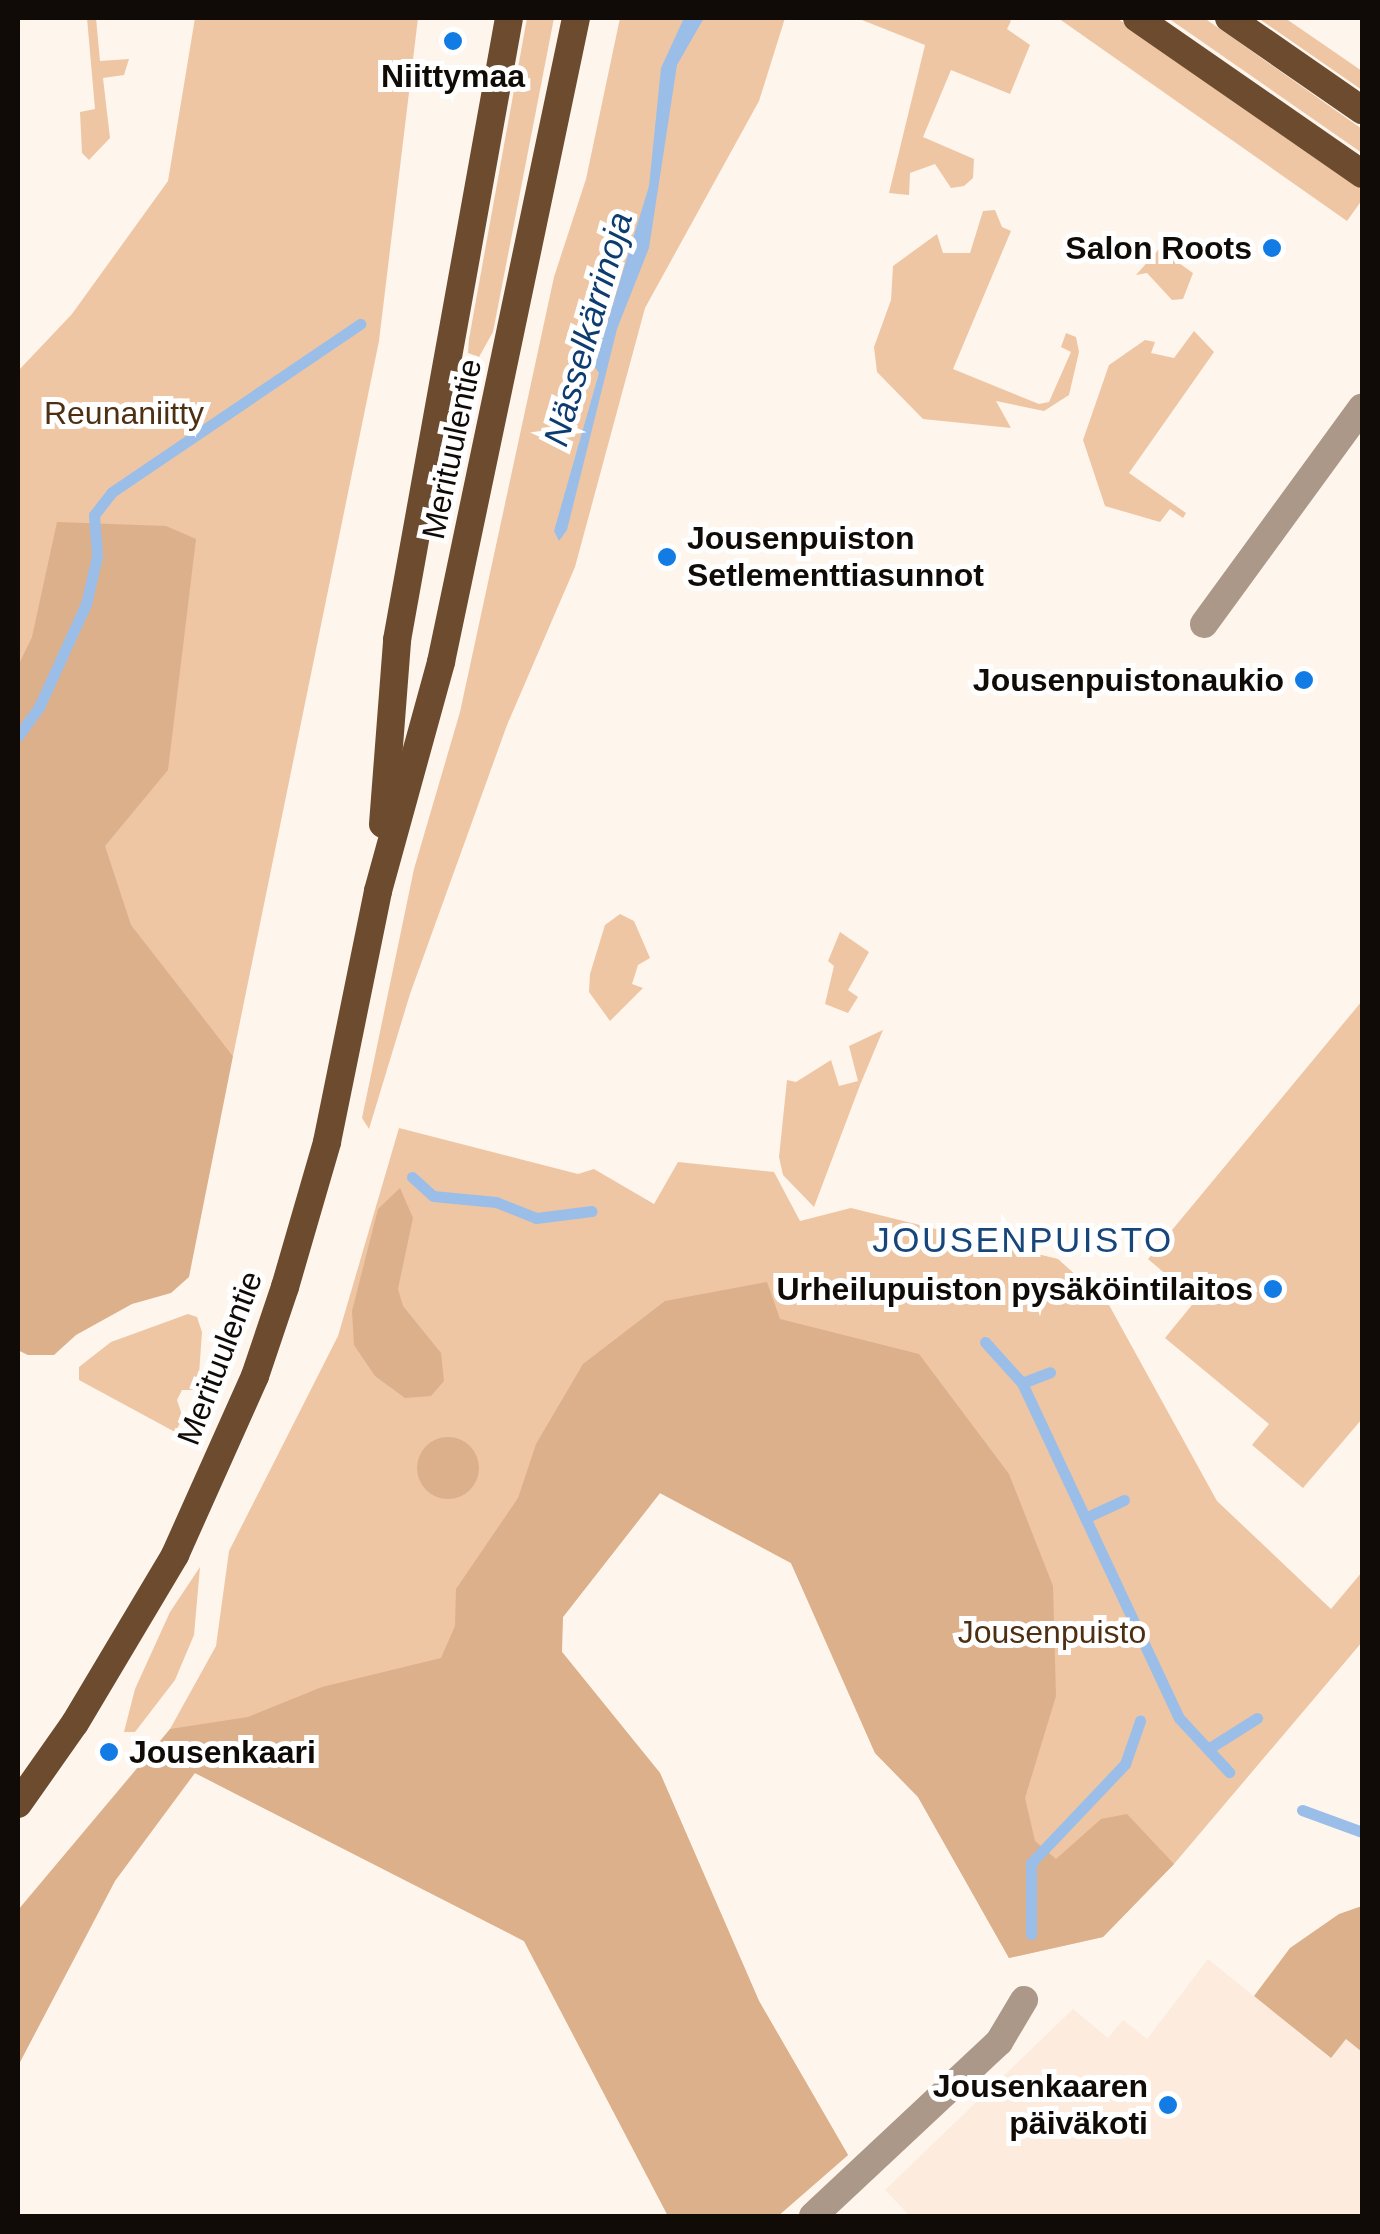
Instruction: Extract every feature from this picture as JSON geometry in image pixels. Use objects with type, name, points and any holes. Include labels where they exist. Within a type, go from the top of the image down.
[{"type":"main road","name":"Merituulentie","points":[[378,890],[397,640],[509,18]]},
{"type":"main road","name":"Merituulentie","points":[[18,1804],[141,1619],[202,1501],[255,1376],[328,1142],[378,890],[441,662],[576,18]]},
{"type":"main road","points":[[1137,18],[1362,174]]},
{"type":"main road","points":[[1229,18],[1362,110]]},
{"type":"street","points":[[1204,624],[1362,407]]},
{"type":"street","points":[[812,2216],[866,2173],[1000,2042],[1024,2000]]},
{"type":"shaded area","name":"Jousenkaaren päiväkoti","points":[[1208,1959],[1330,2058],[1346,2039],[1362,2052],[1362,2216],[910,2216],[885,2190],[1073,2009],[1108,2038],[1123,2020],[1147,2039]]},
{"type":"green space","points":[[87,18],[96,18],[100,61],[129,59],[124,75],[103,78],[110,138],[89,160],[82,153],[80,112],[95,109]]},
{"type":"green space","name":"Reunaniitty","points":[[195,18],[418,18],[379,341],[233,1056],[131,926],[28,1355],[18,1350],[18,371],[72,314],[168,181]]},
{"type":"green space","points":[[527,18],[554,18],[493,332],[479,357],[468,353],[469,339]]},
{"type":"green space","points":[[620,18],[785,18],[759,101],[645,308],[575,567],[507,725],[410,994],[369,1129],[362,1118],[414,869],[460,712],[554,277],[586,179]]},
{"type":"green space","points":[[857,18],[1006,18],[1011,21],[1007,29],[1030,45],[1010,94],[951,70],[923,137],[974,159],[973,178],[964,186],[951,188],[935,164],[910,173],[909,195],[889,193],[925,45]]},
{"type":"green space","points":[[1058,18],[1117,18],[1362,190],[1362,200],[1347,221]]},
{"type":"green space","points":[[1168,18],[1204,18],[1236,40],[1362,129],[1362,153]]},
{"type":"green space","points":[[1258,18],[1285,18],[1362,71],[1362,90]]},
{"type":"green space","points":[[995,210],[1002,227],[1011,231],[953,369],[1039,404],[1049,402],[1071,352],[1061,347],[1066,333],[1076,337],[1079,352],[1069,395],[1044,411],[996,401],[1011,428],[923,419],[877,372],[874,347],[891,300],[893,266],[937,234],[943,253],[970,253],[983,211]]},
{"type":"green space","points":[[1159,249],[1193,273],[1183,299],[1172,300],[1147,273],[1136,275]]},
{"type":"green space","points":[[1194,331],[1214,352],[1129,473],[1186,513],[1183,518],[1170,509],[1160,522],[1105,506],[1083,440],[1109,365],[1145,340],[1155,342],[1151,353],[1174,358]]},
{"type":"green space","points":[[57,522],[166,526],[196,539],[168,770],[105,846],[131,925],[233,1056],[189,1277],[171,1293],[132,1304],[76,1335],[54,1355],[28,1355],[18,1350],[18,666],[32,637]]},
{"type":"green space","points":[[620,914],[634,921],[650,958],[638,965],[632,984],[643,988],[610,1021],[589,992],[590,974],[605,925]]},
{"type":"green space","points":[[840,932],[869,952],[848,990],[858,997],[848,1013],[825,1004],[834,966],[828,961]]},
{"type":"green space","name":"Urheilupuiston pysäköintilaitos","points":[[1362,1001],[1362,1419],[1303,1488],[1252,1445],[1269,1424],[1165,1338],[1196,1300],[1148,1259]]},
{"type":"green space","points":[[883,1030],[814,1207],[783,1175],[779,1157],[787,1080],[796,1082],[831,1060],[839,1086],[858,1081],[849,1046]]},
{"type":"green space","name":"Jousenpuisto","points":[[399,1128],[578,1174],[594,1169],[654,1204],[678,1162],[774,1172],[800,1221],[851,1208],[1058,1259],[1109,1305],[1217,1501],[1331,1609],[1362,1572],[1362,1642],[1174,1864],[1103,1937],[1009,1958],[918,1797],[875,1753],[791,1563],[660,1493],[563,1617],[558,1638],[562,1652],[660,1773],[759,2001],[848,2155],[778,2216],[668,2216],[524,1941],[195,1773],[170,1729],[216,1646],[229,1551],[338,1336]]},
{"type":"green space","points":[[400,1188],[413,1218],[398,1289],[403,1306],[441,1353],[444,1381],[431,1396],[405,1398],[375,1376],[354,1345],[352,1311],[378,1209]]},
{"type":"green space","points":[[767,1282],[780,1319],[919,1354],[1009,1474],[1053,1586],[1056,1696],[1025,1798],[1035,1841],[1056,1859],[1101,1819],[1127,1814],[1174,1864],[1103,1937],[1009,1958],[918,1797],[875,1753],[791,1563],[660,1493],[563,1617],[562,1652],[660,1773],[759,2001],[848,2155],[778,2216],[668,2216],[524,1941],[195,1773],[115,1881],[18,2066],[18,1910],[170,1729],[248,1717],[322,1687],[441,1658],[455,1626],[456,1589],[518,1498],[536,1444],[583,1364],[665,1301]]},
{"type":"green space","points":[[188,1314],[197,1317],[202,1332],[199,1374],[193,1390],[182,1390],[177,1400],[183,1418],[175,1432],[79,1380],[79,1367],[111,1342]]},
{"type":"green space","points":[[448,1437],[470,1446],[479,1468],[470,1490],[448,1499],[426,1490],[417,1468],[426,1446]]},
{"type":"green space","points":[[200,1567],[194,1635],[175,1680],[135,1732],[124,1732],[135,1689],[170,1612]]},
{"type":"green space","points":[[1362,1906],[1362,2052],[1346,2039],[1331,2058],[1254,1996],[1290,1948],[1339,1914]]},
{"type":"water","points":[[684,18],[704,18],[677,65],[649,248],[617,329],[567,530],[559,541],[554,531],[599,373],[594,366],[649,186],[661,68]]},
{"type":"waterway","points":[[18,736],[39,707],[86,604],[97,556],[94,515],[112,492],[360,324]]},
{"type":"waterway","points":[[412,1177],[433,1196],[496,1202],[536,1218],[592,1211]]},
{"type":"waterway","points":[[985,1342],[1022,1383],[1179,1718],[1229,1772]]},
{"type":"waterway","points":[[1022,1383],[1050,1372]]},
{"type":"waterway","points":[[1085,1518],[1124,1500]]},
{"type":"waterway","points":[[1208,1749],[1257,1718]]},
{"type":"waterway","points":[[1031,1934],[1031,1863],[1125,1764],[1140,1721]]},
{"type":"waterway","points":[[1302,1810],[1362,1832]]},
{"type":"place","name":"Niittymaa","points":[[453,41]]},
{"type":"place","name":"Salon Roots","points":[[1272,248]]},
{"type":"place","name":"Jousenpuiston Setlementtiasunnot","points":[[667,557]]},
{"type":"place","name":"Jousenpuistonaukio","points":[[1304,680]]},
{"type":"place","name":"Urheilupuiston pysäköintilaitos","points":[[1273,1289]]},
{"type":"place","name":"Jousenkaari","points":[[109,1752]]},
{"type":"place","name":"Jousenkaaren päiväkoti","points":[[1168,2105]]},
{"type":"district","name":"JOUSENPUISTO","points":[[1023,1240]]},
{"type":"water label","name":"Nässelkärrinoja","points":[[588,329]]}]
